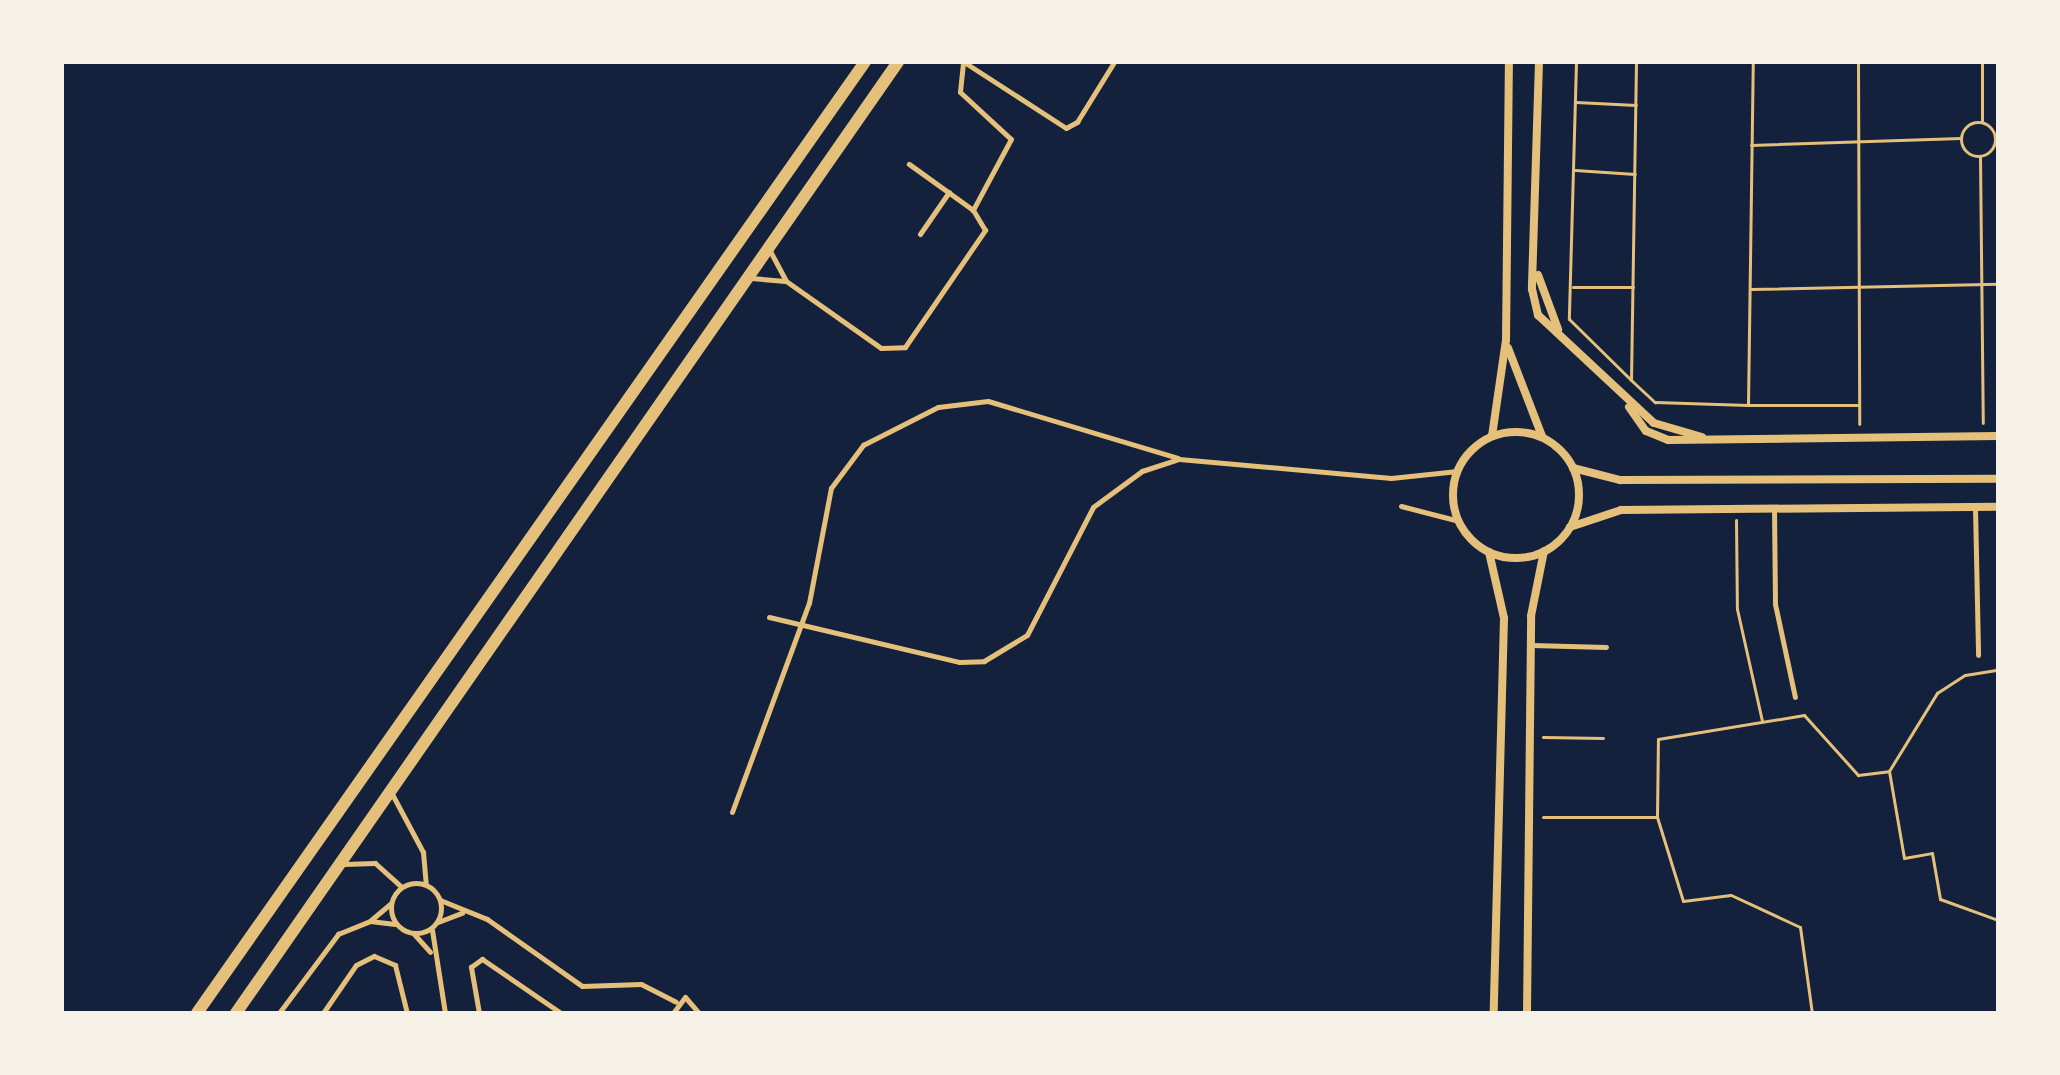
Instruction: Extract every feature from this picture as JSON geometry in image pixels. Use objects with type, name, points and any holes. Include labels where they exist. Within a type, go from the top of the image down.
[{"type":"main road","points":[[197,1013],[865,62]]},
{"type":"main road","points":[[236,1013],[743,278],[898,62]]},
{"type":"street","points":[[1494,1013],[1504,618],[1489,552],[1459,521],[1458,471],[1492,436],[1506,340],[1509,62]]},
{"type":"street","points":[[1539,62],[1536,262],[1544,306],[1564,339],[1623,398],[1652,435],[1998,434]]},
{"type":"street","points":[[1506,340],[1542,436],[1573,468],[1579,492],[1570,527]]},
{"type":"street","points":[[1492,436],[1542,436]]},
{"type":"street","points":[[1573,468],[1620,480],[1998,479]]},
{"type":"street","points":[[1489,552],[1516,558],[1544,551],[1570,527],[1621,510],[1998,507]]},
{"type":"street","points":[[1527,1013],[1531,645],[1544,551]]},
{"type":"lane","points":[[973,210],[1011,139],[960,92],[964,62],[1066,128],[1114,62]]},
{"type":"lane","points":[[768,245],[786,281],[881,348],[899,350],[983,237],[984,222],[973,210],[909,164]]},
{"type":"lane","points":[[920,234],[949,192]]},
{"type":"lane","points":[[743,278],[786,281]]},
{"type":"lane","points":[[732,812],[802,622],[842,467],[863,445],[938,407],[988,401],[1179,459],[1391,478],[1458,471]]},
{"type":"lane","points":[[769,617],[802,622],[959,662],[996,658],[1035,624],[1093,507],[1127,479],[1179,459]]},
{"type":"lane","points":[[1401,506],[1459,521]]},
{"type":"lane","points":[[1975,507],[1978,655]]},
{"type":"lane","points":[[1774,508],[1775,604],[1795,697]]},
{"type":"lane","points":[[1531,645],[1606,647]]},
{"type":"lane","points":[[391,789],[423,852],[426,884],[440,900],[463,912],[487,919],[582,986],[641,984],[676,1002],[694,1000],[699,1013]]},
{"type":"lane","points":[[336,868],[375,863],[402,887],[426,884]]},
{"type":"lane","points":[[279,1013],[328,943],[370,921],[392,902],[402,887]]},
{"type":"lane","points":[[438,922],[440,900]]},
{"type":"lane","points":[[392,902],[396,924]]},
{"type":"lane","points":[[414,934],[432,929],[438,922],[463,912]]},
{"type":"lane","points":[[370,921],[396,924],[414,934],[433,956]]},
{"type":"lane","points":[[432,929],[433,956],[445,1013]]},
{"type":"lane","points":[[323,1013],[356,965],[374,956],[395,965],[407,1013]]},
{"type":"lane","points":[[479,1013],[471,967],[482,959],[561,1013]]},
{"type":"lane","points":[[673,1013],[676,1002]]},
{"type":"path","points":[[1576,62],[1573,287],[1569,319],[1655,402],[1859,405]]},
{"type":"path","points":[[1631,380],[1636,62]]},
{"type":"path","points":[[1748,405],[1753,62]]},
{"type":"path","points":[[1858,62],[1859,436]]},
{"type":"path","points":[[1982,62],[1982,122],[1997,140],[1980,156],[1983,434]]},
{"type":"path","points":[[1576,102],[1636,105]]},
{"type":"path","points":[[1980,156],[1969,154],[1961,138],[1965,127],[1982,122]]},
{"type":"path","points":[[1751,145],[1961,138]]},
{"type":"path","points":[[1575,170],[1635,174]]},
{"type":"path","points":[[1750,289],[1998,284]]},
{"type":"path","points":[[1573,287],[1633,287]]},
{"type":"path","points":[[1737,509],[1737,609],[1762,721]]},
{"type":"path","points":[[1998,670],[1965,675],[1937,693],[1889,771],[1904,858],[1932,853],[1940,899],[1998,920]]},
{"type":"path","points":[[1812,1013],[1800,927],[1731,895],[1683,901],[1657,817],[1658,739],[1804,715],[1858,775],[1889,771]]},
{"type":"path","points":[[1531,737],[1603,738]]},
{"type":"path","points":[[1531,817],[1657,817]]}]
